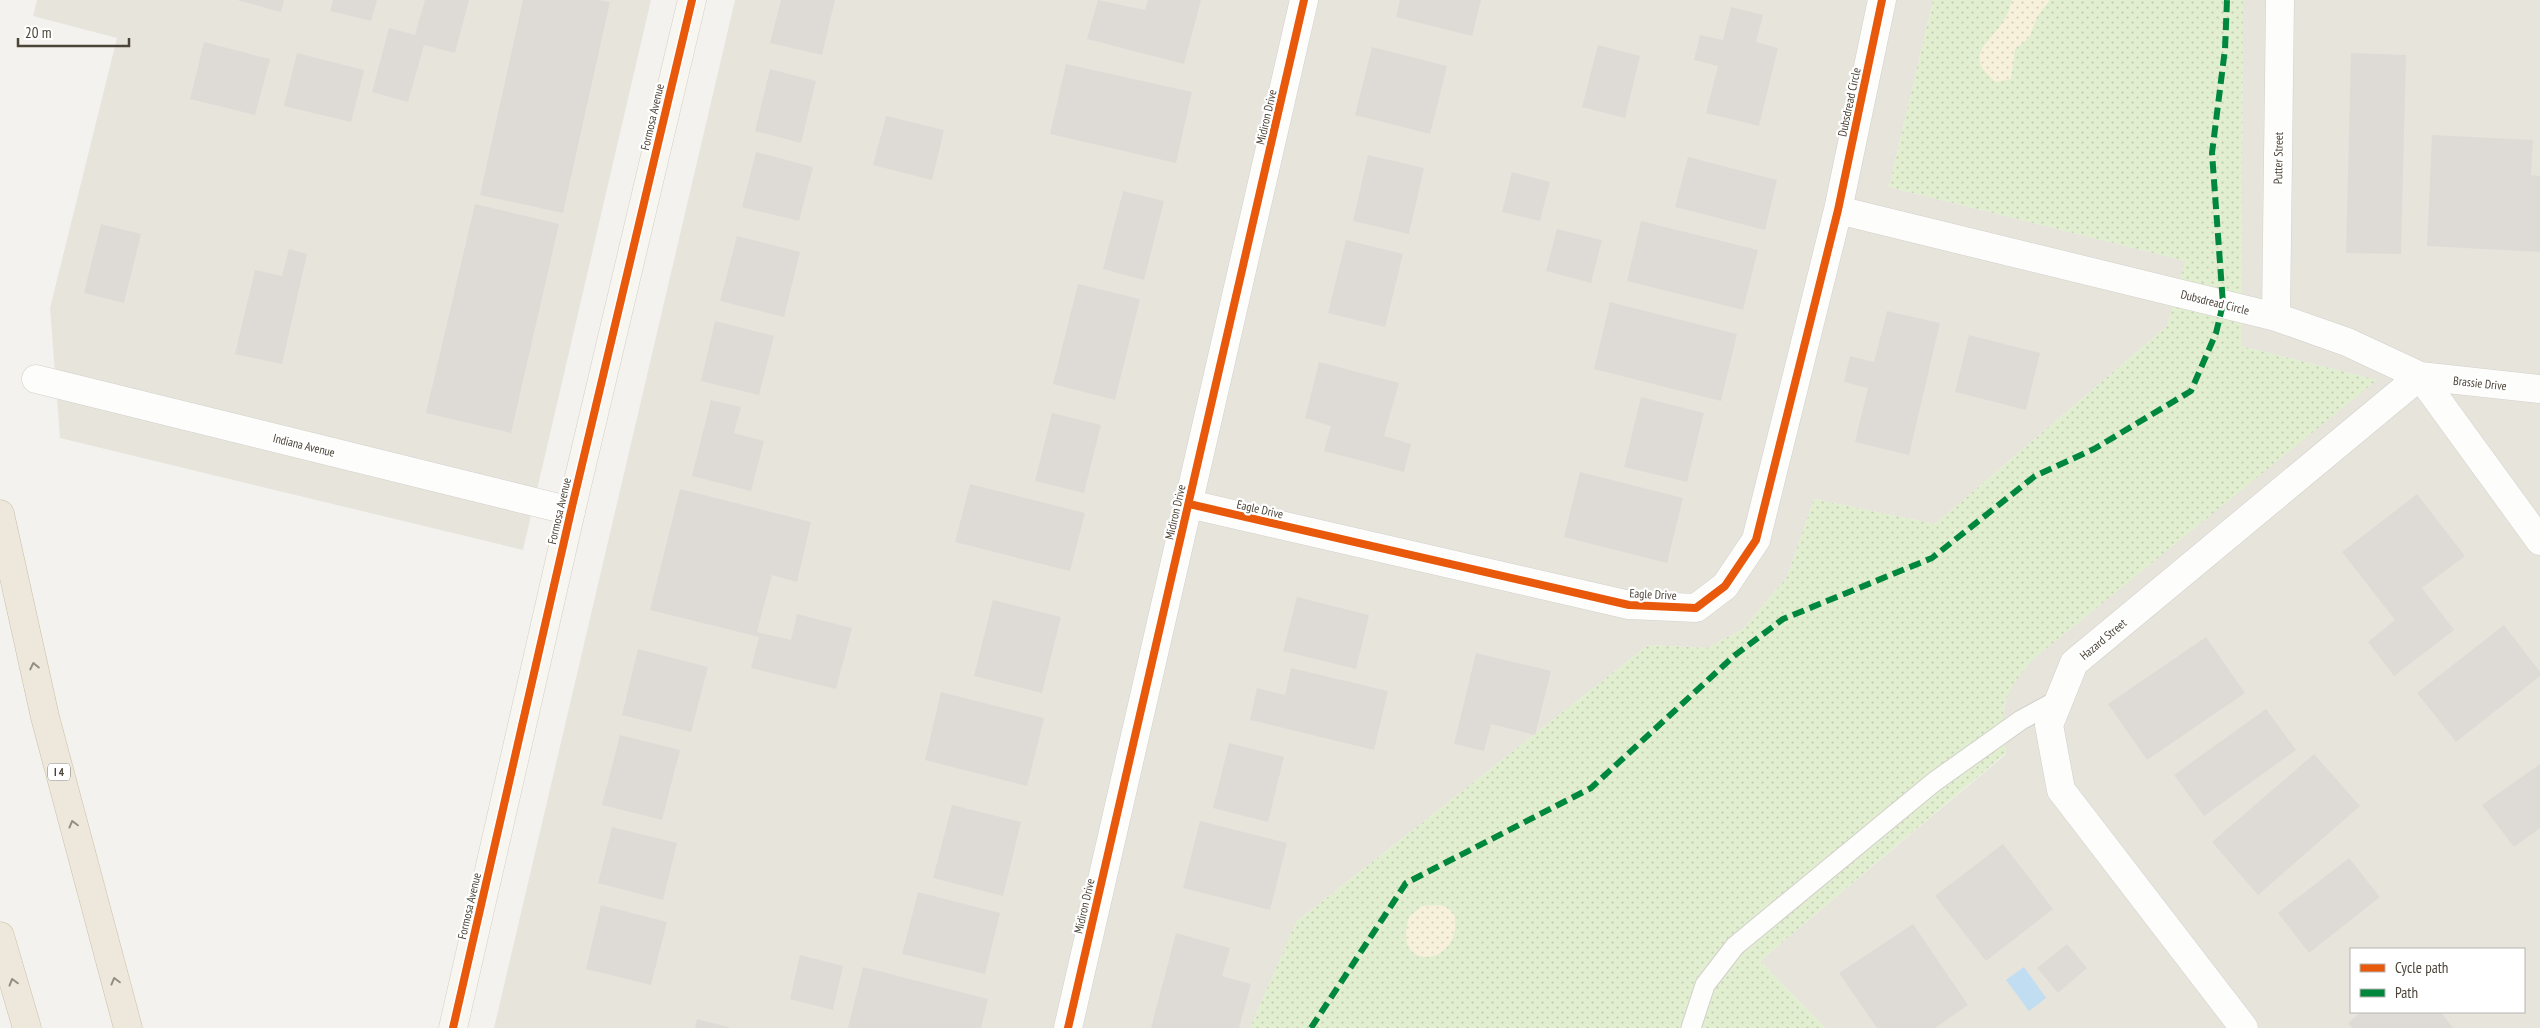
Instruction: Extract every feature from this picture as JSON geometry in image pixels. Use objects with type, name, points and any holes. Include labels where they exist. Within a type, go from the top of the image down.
[{"type":"highway","name":"I 4","points":[[0,514],[45,717],[128,1028]]},
{"type":"highway","points":[[0,936],[27,1028]]},
{"type":"street","name":"Formosa Avenue","points":[[453,1028],[571,511],[692,0]]},
{"type":"street","name":"Midiron Drive","points":[[1068,1028],[1304,0]]},
{"type":"street","name":"Dubsdread Circle","points":[[1882,0],[1838,210],[2276,317],[2347,342],[2420,376],[2540,541]]},
{"type":"street","name":"Putter Street","points":[[2276,317],[2280,0]]},
{"type":"street","name":"Eagle Drive","points":[[1189,504],[1628,605],[1696,608],[1725,586],[1756,540],[1838,210]]},
{"type":"street","name":"Brassie Drive","points":[[2420,376],[2540,390]]},
{"type":"street","name":"Hazard Street","points":[[2244,1028],[2061,790],[2049,724],[2074,663],[2420,376]]},
{"type":"street","name":"Indiana Avenue","points":[[36,379],[571,511]]},
{"type":"lane","points":[[1691,1028],[1705,985],[1735,946],[1934,782],[2021,720],[2058,700]]},
{"type":"shaded area","points":[[37,0],[651,0],[523,550],[60,438],[50,308],[117,38],[33,16]]},
{"type":"shaded area","points":[[735,0],[1933,0],[1889,187],[2186,261],[2167,326],[1935,524],[1814,499],[1787,577],[1743,629],[1707,648],[1648,645],[1297,921],[1250,1028],[494,1028]]},
{"type":"shaded area","points":[[2243,0],[2540,0],[2540,1028],[1825,1028],[1760,961],[2006,754],[2001,722],[2009,689],[2030,662],[2376,380],[2241,346]]},
{"type":"green space","points":[[1933,0],[2243,0],[2241,346],[2377,380],[2030,662],[2013,685],[2005,704],[2003,725],[2006,753],[1760,961],[1825,1028],[1250,1028],[1296,922],[1648,645],[1707,648],[1743,629],[1787,577],[1814,499],[1935,524],[2167,326],[2185,261],[1889,187]]},
{"type":"sand","points":[[2012,0],[2050,0],[2037,17],[2029,38],[2015,49],[2011,79],[1996,82],[1985,72],[1980,63],[1980,55],[1988,40],[2007,15]]},
{"type":"sand","points":[[1440,905],[1447,907],[1454,914],[1455,931],[1449,944],[1440,953],[1429,957],[1418,955],[1410,949],[1406,936],[1409,917],[1422,906]]},
{"type":"water","points":[[2024,967],[2046,998],[2029,1011],[2006,980]]},
{"type":"building","points":[[237,0],[284,0],[281,12]]},
{"type":"building","points":[[333,0],[377,0],[371,21],[330,11]]},
{"type":"building","points":[[425,0],[469,0],[455,53],[424,45],[408,102],[372,92],[389,28],[415,35]]},
{"type":"building","points":[[523,0],[599,0],[610,2],[563,213],[480,195]]},
{"type":"building","points":[[781,0],[835,0],[822,55],[770,43]]},
{"type":"building","points":[[1098,0],[1145,10],[1148,0],[1201,0],[1184,64],[1087,39]]},
{"type":"building","points":[[1400,0],[1481,0],[1472,36],[1396,17]]},
{"type":"building","points":[[1731,7],[1763,15],[1756,42],[1778,48],[1759,126],[1706,113],[1718,66],[1694,60],[1700,35],[1723,40]]},
{"type":"building","points":[[204,42],[270,59],[255,115],[190,99]]},
{"type":"building","points":[[1598,45],[1640,56],[1625,118],[1582,107]]},
{"type":"building","points":[[1372,47],[1447,66],[1430,134],[1355,115]]},
{"type":"building","points":[[297,53],[364,70],[351,122],[284,106]]},
{"type":"building","points":[[2351,53],[2406,55],[2401,254],[2346,253]]},
{"type":"building","points":[[1066,64],[1192,92],[1176,163],[1050,134]]},
{"type":"building","points":[[770,69],[816,81],[801,143],[755,131]]},
{"type":"building","points":[[886,116],[944,130],[932,180],[873,165]]},
{"type":"building","points":[[2432,135],[2533,140],[2531,175],[2540,176],[2540,252],[2427,246]]},
{"type":"building","points":[[756,152],[813,167],[799,221],[742,207]]},
{"type":"building","points":[[1368,155],[1424,168],[1409,234],[1353,221]]},
{"type":"building","points":[[1688,157],[1777,180],[1765,230],[1675,207]]},
{"type":"building","points":[[1512,172],[1550,182],[1540,221],[1502,212]]},
{"type":"building","points":[[1123,191],[1164,201],[1144,280],[1103,269]]},
{"type":"building","points":[[475,204],[559,224],[511,433],[426,413]]},
{"type":"building","points":[[1641,221],[1758,250],[1743,310],[1627,281]]},
{"type":"building","points":[[101,224],[141,234],[124,303],[84,293]]},
{"type":"building","points":[[1557,229],[1602,240],[1591,283],[1546,271]]},
{"type":"building","points":[[737,236],[800,252],[784,317],[720,301]]},
{"type":"building","points":[[1346,240],[1403,254],[1385,327],[1328,313]]},
{"type":"building","points":[[289,249],[307,254],[282,364],[235,354],[255,270],[282,276]]},
{"type":"building","points":[[1078,284],[1140,299],[1115,400],[1053,384]]},
{"type":"building","points":[[1610,302],[1737,334],[1721,401],[1594,369]]},
{"type":"building","points":[[1887,311],[1940,323],[1909,455],[1855,442],[1868,388],[1844,382],[1850,356],[1874,362]]},
{"type":"building","points":[[715,321],[774,336],[759,395],[701,381]]},
{"type":"building","points":[[1969,335],[2040,353],[2026,410],[1955,392]]},
{"type":"building","points":[[1319,362],[1399,383],[1384,436],[1411,444],[1404,472],[1324,451],[1331,426],[1305,418]]},
{"type":"building","points":[[1641,397],[1704,413],[1687,482],[1624,467]]},
{"type":"building","points":[[711,400],[741,407],[734,433],[764,441],[751,491],[692,476]]},
{"type":"building","points":[[1052,413],[1101,425],[1084,493],[1035,481]]},
{"type":"building","points":[[1580,472],[1683,498],[1667,563],[1564,537]]},
{"type":"building","points":[[970,484],[1085,513],[1070,571],[955,542]]},
{"type":"building","points":[[680,489],[811,522],[797,582],[772,575],[757,632],[791,640],[797,614],[852,628],[836,689],[751,668],[759,637],[650,610]]},
{"type":"building","points":[[2417,494],[2465,556],[2422,588],[2454,630],[2394,676],[2368,642],[2395,620],[2342,552]]},
{"type":"building","points":[[1297,597],[1369,615],[1356,669],[1283,651]]},
{"type":"building","points":[[993,600],[1061,617],[1042,693],[974,676]]},
{"type":"building","points":[[2504,625],[2540,672],[2540,676],[2456,742],[2417,693]]},
{"type":"building","points":[[2206,637],[2245,693],[2147,760],[2108,704]]},
{"type":"building","points":[[638,649],[708,667],[691,732],[622,715]]},
{"type":"building","points":[[1476,653],[1551,671],[1535,735],[1491,724],[1484,751],[1454,744]]},
{"type":"building","points":[[1291,668],[1388,691],[1374,750],[1250,720],[1257,688],[1285,695]]},
{"type":"building","points":[[941,692],[1044,718],[1027,786],[925,760]]},
{"type":"building","points":[[2266,709],[2296,750],[2204,816],[2174,775]]},
{"type":"building","points":[[620,735],[680,750],[662,820],[602,805]]},
{"type":"building","points":[[1229,743],[1284,757],[1268,822],[1213,808]]},
{"type":"building","points":[[2314,754],[2360,806],[2258,895],[2212,842]]},
{"type":"building","points":[[2540,764],[2540,828],[2514,847],[2482,805]]},
{"type":"building","points":[[952,805],[1021,822],[1003,896],[933,878]]},
{"type":"building","points":[[1200,821],[1287,843],[1270,910],[1183,888]]},
{"type":"building","points":[[612,827],[677,843],[663,900],[598,883]]},
{"type":"building","points":[[2003,844],[2053,909],[1986,961],[1935,896]]},
{"type":"building","points":[[2349,858],[2380,897],[2309,953],[2278,913]]},
{"type":"building","points":[[918,892],[1000,913],[985,974],[902,954]]},
{"type":"building","points":[[601,905],[667,922],[651,985],[586,969]]},
{"type":"building","points":[[1913,924],[1968,1005],[1935,1028],[1877,1028],[1839,973]]},
{"type":"building","points":[[1176,933],[1230,948],[1222,976],[1251,984],[1239,1028],[1151,1028]]},
{"type":"building","points":[[2067,944],[2087,968],[2058,993],[2037,968]]},
{"type":"building","points":[[800,955],[843,966],[833,1010],[790,999]]},
{"type":"building","points":[[863,967],[988,999],[981,1028],[848,1028]]},
{"type":"building","points":[[2360,1013],[2442,1013],[2453,1028],[2352,1028],[2348,1023]]},
{"type":"building","points":[[697,1019],[729,1027],[729,1028],[695,1028]]},
{"type":"marked path","points":[[1311,1028],[1406,883],[1591,788],[1734,656],[1783,619],[1932,558],[2035,476],[2094,449],[2191,391],[2216,333],[2223,304],[2212,153],[2225,49],[2227,0]]},
{"type":"cycle path","points":[[453,1028],[571,511],[692,0]]},
{"type":"cycle path","points":[[1068,1028],[1304,0]]},
{"type":"cycle path","points":[[1189,504],[1629,605],[1696,608],[1725,586],[1756,540],[1838,210],[1882,0]]}]
